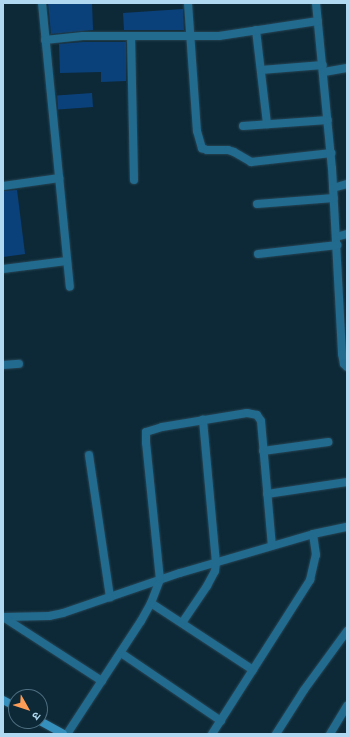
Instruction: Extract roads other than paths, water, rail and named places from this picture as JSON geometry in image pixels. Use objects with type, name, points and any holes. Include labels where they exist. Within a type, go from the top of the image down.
[{"type":"street","points":[[42,3],[70,287]]},
{"type":"street","points":[[188,3],[197,131],[202,148],[207,150],[234,152],[251,162],[331,153]]},
{"type":"street","points":[[316,3],[331,153],[336,241],[343,295],[343,361],[347,367]]},
{"type":"street","points":[[45,40],[83,36],[219,36],[318,21]]},
{"type":"street","points":[[256,30],[267,124]]},
{"type":"street","points":[[131,36],[134,180]]},
{"type":"street","points":[[261,70],[347,68]]},
{"type":"street","points":[[243,126],[328,120]]},
{"type":"street","points":[[3,186],[59,178]]},
{"type":"street","points":[[333,188],[347,184]]},
{"type":"street","points":[[257,204],[334,198]]},
{"type":"street","points":[[258,254],[336,241],[347,234]]},
{"type":"street","points":[[3,269],[67,261]]},
{"type":"street","points":[[3,365],[19,364]]},
{"type":"street","points":[[67,734],[121,653],[151,603],[160,580],[145,436],[150,430],[203,420],[254,413],[259,416],[261,421],[272,546]]},
{"type":"street","points":[[182,623],[212,578],[216,563],[203,420]]},
{"type":"street","points":[[263,451],[328,442]]},
{"type":"street","points":[[90,455],[110,597]]},
{"type":"street","points":[[267,494],[347,482]]},
{"type":"street","points":[[3,617],[49,616],[63,613],[160,580],[272,546],[313,534],[347,527]]},
{"type":"street","points":[[212,734],[310,580],[316,555],[313,534]]},
{"type":"street","points":[[151,603],[253,670]]},
{"type":"street","points":[[3,617],[102,681]]},
{"type":"street","points":[[276,734],[304,690],[347,631]]},
{"type":"street","points":[[121,653],[221,721]]},
{"type":"street","points":[[330,734],[347,706]]},
{"type":"street","points":[[48,725],[64,734]]}]
